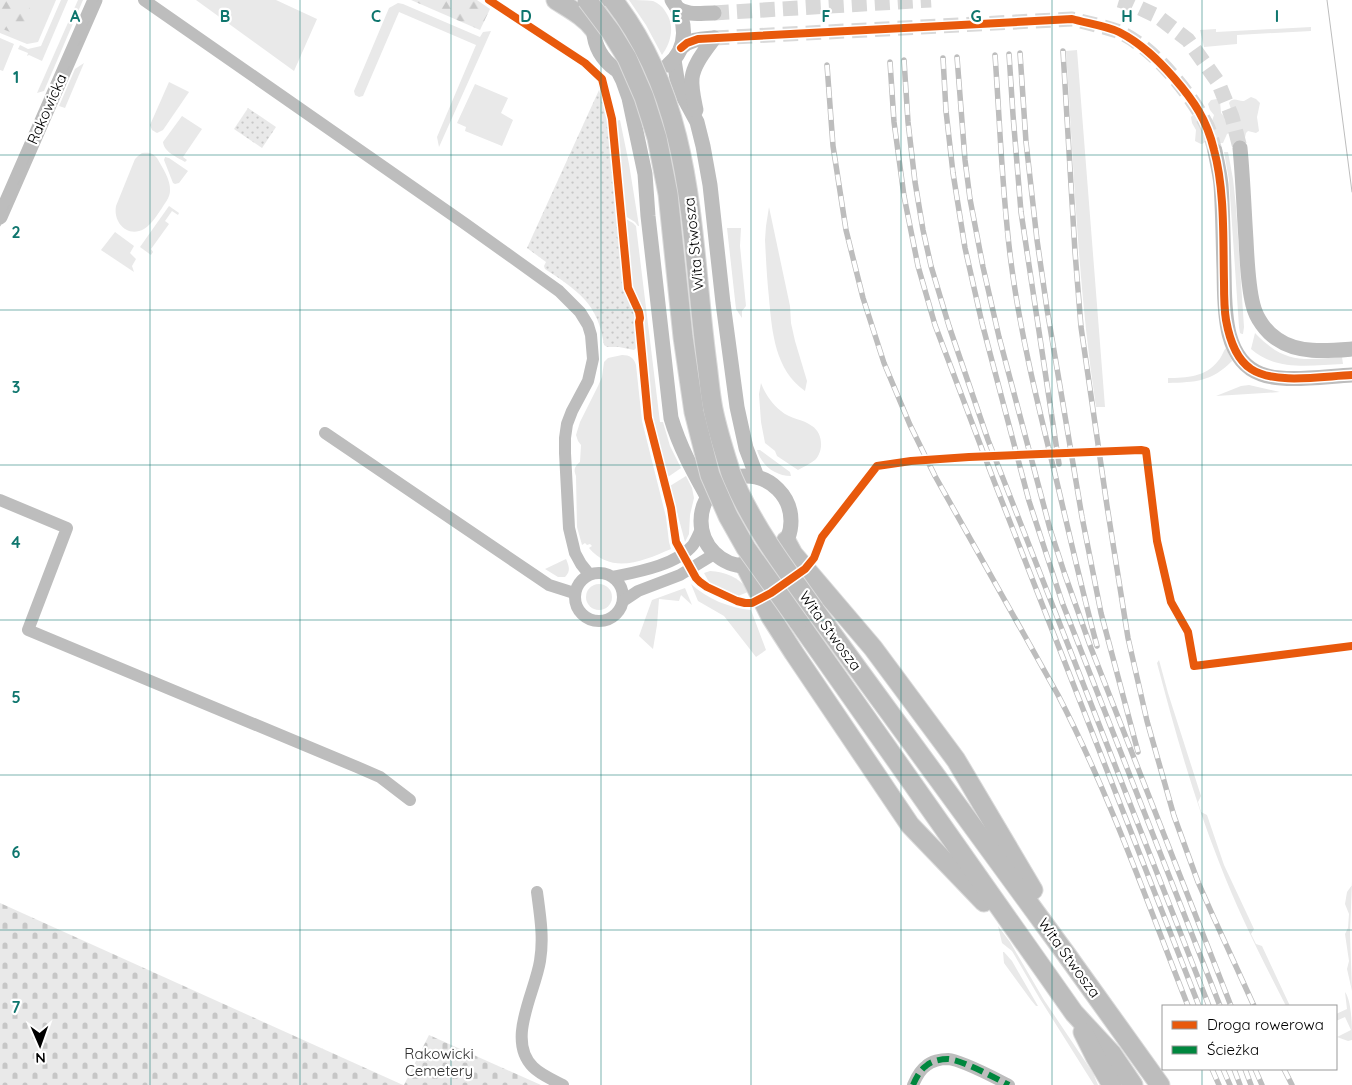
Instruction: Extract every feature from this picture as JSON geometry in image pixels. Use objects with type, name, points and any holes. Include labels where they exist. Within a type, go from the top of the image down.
[{"type":"main road","points":[[556,0],[578,13],[594,29]]},
{"type":"main road","name":"Wita Stwosza","points":[[587,0],[611,32],[627,58],[644,97],[656,132],[668,194],[694,412],[710,475],[728,516],[746,548],[1019,936],[1074,1013],[1112,1054],[1133,1085]]},
{"type":"main road","name":"Wita Stwosza","points":[[613,0],[632,27],[650,59],[663,89],[674,124],[688,195],[713,409],[729,470],[747,509],[766,542],[814,610],[1160,1085]]},
{"type":"main road","points":[[786,541],[793,554],[873,648],[956,760],[1038,898],[1066,954]]},
{"type":"main road","points":[[745,566],[771,617],[910,825],[1019,936]]},
{"type":"main road","points":[[1074,1013],[1108,1081]]},
{"type":"street","name":"Rakowicka","points":[[0,217],[95,0]]},
{"type":"street","points":[[144,0],[464,223],[559,291],[580,312],[591,335],[593,359],[588,381],[567,424],[565,453],[570,533],[575,553],[589,574]]},
{"type":"street","points":[[605,0],[598,11],[594,29],[596,43],[606,62],[618,71],[631,75],[645,76],[664,69],[687,43],[694,40],[714,38],[696,66],[692,76],[697,122]]},
{"type":"street","points":[[674,4],[683,12],[689,14],[714,12]]},
{"type":"street","name":"Wita Stwosza","points":[[674,4],[684,28],[678,54],[677,79],[684,98],[697,122],[703,146],[710,185],[737,407],[746,448],[758,477]]},
{"type":"street","points":[[618,71],[629,98],[646,182],[648,216],[671,418],[684,454],[708,498]]},
{"type":"street","points":[[1240,148],[1248,264],[1253,306],[1260,320],[1268,332],[1289,345],[1314,350],[1352,348]]},
{"type":"street","points":[[1215,151],[1221,184],[1225,318],[1234,347],[1244,364],[1262,375],[1288,378],[1352,375]]},
{"type":"street","points":[[325,433],[549,585],[574,593]]},
{"type":"street","points":[[743,476],[758,477],[768,481],[785,497],[790,509],[790,531],[779,551],[769,559],[758,564],[745,566],[734,564],[716,553],[704,536],[702,517],[704,507],[708,498],[717,487],[729,479],[743,476]]},
{"type":"street","points":[[0,500],[67,528],[28,630],[358,766],[380,777],[410,800]]},
{"type":"street","points":[[613,577],[644,570],[672,560],[694,544],[702,527]]},
{"type":"street","points":[[623,601],[638,591],[680,575],[716,553]]},
{"type":"street","points":[[601,572],[613,577],[621,587],[623,594],[623,601],[618,612],[601,621],[595,621],[583,616],[576,606],[574,593],[579,582],[589,574],[601,572]]},
{"type":"street","points":[[537,892],[542,947],[540,963],[523,1023],[521,1039],[523,1051],[533,1067],[563,1085]]},
{"type":"street","points":[[913,1085],[926,1065],[949,1059],[1009,1085]]},
{"type":"green space","points":[[0,0],[56,0],[38,42],[27,44],[0,33]]},
{"type":"green space","points":[[0,0],[26,0],[32,13],[27,27],[15,34],[0,28]]},
{"type":"green space","points":[[61,0],[68,0],[42,61],[29,55],[27,56],[28,53],[18,49],[20,45],[28,49],[41,46]]},
{"type":"green space","points":[[78,0],[83,0],[44,91],[37,93]]},
{"type":"green space","points":[[196,0],[276,0],[317,19],[294,71]]},
{"type":"green space","points":[[411,0],[477,0],[490,9],[480,30]]},
{"type":"green space","points":[[629,0],[653,1],[660,5],[668,16],[671,33],[662,55],[646,25]]},
{"type":"green space","points":[[398,3],[480,37],[483,32],[491,31],[439,147],[437,137],[476,45],[399,12],[363,96],[355,95],[354,91],[389,8]]},
{"type":"green space","points":[[1311,27],[1311,31],[1237,35],[1237,44],[1204,47],[1200,30],[1216,29],[1216,32]]},
{"type":"green space","points":[[0,38],[14,44],[3,71],[0,70]]},
{"type":"green space","points":[[1077,50],[1105,407],[1096,407],[1085,318],[1074,185],[1066,51]]},
{"type":"green space","points":[[84,63],[65,108],[59,106],[75,69]]},
{"type":"green space","points":[[598,80],[610,118],[626,289],[637,312],[637,318],[634,321],[637,347],[634,350],[604,345],[597,318],[585,300],[567,284],[545,269],[546,262],[527,248],[599,90]]},
{"type":"green space","points":[[169,82],[189,92],[163,130],[157,133],[152,130],[150,125]]},
{"type":"green space","points":[[475,84],[508,98],[501,113],[513,120],[502,146],[465,131],[466,127],[457,123]]},
{"type":"green space","points":[[1251,97],[1260,103],[1257,117],[1259,131],[1256,133],[1248,131],[1244,142],[1238,142],[1235,133],[1231,132],[1227,134],[1223,143],[1219,143],[1216,136],[1211,133],[1206,136],[1201,144],[1195,141],[1196,130],[1191,117],[1198,113],[1206,122],[1212,121],[1214,115],[1208,104],[1211,100],[1217,99],[1220,101],[1221,113],[1225,117],[1229,116],[1232,112],[1229,103],[1231,101],[1244,101]]},
{"type":"green space","points":[[248,108],[276,127],[262,148],[234,129]]},
{"type":"green space","points":[[182,116],[202,129],[183,157],[187,160],[185,162],[168,151],[163,142]]},
{"type":"green space","points":[[620,120],[639,226],[625,216],[616,121]]},
{"type":"green space","points":[[1224,152],[1228,152],[1236,207],[1243,334],[1240,333],[1239,327],[1229,180]]},
{"type":"green space","points":[[142,153],[151,153],[157,158],[168,178],[170,193],[162,208],[149,225],[144,229],[132,232],[119,223],[116,206],[135,159]]},
{"type":"green space","points":[[165,157],[188,171],[179,183],[173,183],[164,160]]},
{"type":"green space","points":[[169,206],[179,213],[178,215],[172,211],[165,221],[169,224],[151,249],[153,252],[151,255],[140,247]]},
{"type":"green space","points":[[769,207],[790,306],[791,323],[807,381],[805,391],[787,372],[781,361],[774,337],[768,291],[765,240]]},
{"type":"green space","points":[[624,218],[636,226],[660,422],[663,422],[670,446],[681,468],[668,477],[653,417],[641,311],[630,287]]},
{"type":"green space","points":[[727,228],[741,228],[740,246],[746,306],[742,311],[742,318],[736,309]]},
{"type":"green space","points":[[115,232],[134,246],[130,253],[136,259],[132,266],[134,272],[101,250]]},
{"type":"green space","points":[[1255,333],[1266,343],[1285,355],[1305,359],[1342,357],[1343,364],[1295,366],[1272,361],[1251,349]]},
{"type":"green space","points":[[1226,348],[1232,361],[1217,373],[1203,380],[1168,383],[1168,378],[1195,376],[1208,370],[1219,359]]},
{"type":"green space","points":[[622,355],[631,357],[636,365],[642,421],[666,517],[671,549],[650,558],[628,563],[608,561],[598,556],[589,548],[592,546],[590,544],[587,545],[585,543],[582,545],[577,527],[575,470],[580,462],[581,445],[576,435],[580,422],[602,377],[604,362],[608,358]]},
{"type":"green space","points":[[761,383],[769,398],[778,408],[788,416],[816,429],[820,437],[821,447],[818,456],[815,460],[798,470],[777,456],[775,451],[765,443],[759,394]]},
{"type":"green space","points":[[1249,385],[1280,392],[1216,396],[1241,386]]},
{"type":"green space","points":[[757,450],[760,450],[790,472],[791,476],[785,476],[770,469],[762,461]]},
{"type":"green space","points":[[686,476],[692,488],[694,498],[690,515],[689,534],[685,542],[670,486]]},
{"type":"green space","points":[[566,559],[569,568],[565,577],[558,577],[545,569]]},
{"type":"green space","points":[[710,571],[726,574],[736,579],[744,585],[748,592],[738,596],[710,584],[704,573]]},
{"type":"green space","points":[[599,584],[608,588],[612,597],[608,606],[599,610],[590,606],[586,597],[590,588]]},
{"type":"green space","points":[[691,584],[719,602],[751,610],[766,650],[756,657],[724,616],[698,601]]},
{"type":"green space","points":[[685,588],[692,605],[681,595],[679,601],[659,599],[653,649],[639,636],[652,600]]},
{"type":"green space","points":[[1159,660],[1201,796],[1198,802],[1199,805],[1193,788],[1157,663]]},
{"type":"green space","points":[[1201,812],[1207,815],[1224,865],[1254,929],[1251,934],[1256,944],[1262,946],[1290,1005],[1286,1005],[1251,935],[1226,881]]},
{"type":"green space","points":[[1352,885],[1350,933],[1352,991],[1347,969],[1349,961],[1345,934],[1348,928],[1349,914],[1345,904],[1347,892]]},
{"type":"green space","name":"Rakowicki Cemetery","points":[[0,903],[403,1085],[0,1085]]},
{"type":"green space","points":[[998,926],[1010,942],[1044,1000],[1093,1073],[1098,1085],[1094,1085],[1012,951],[1002,943]]},
{"type":"green space","points":[[1003,952],[1012,961],[1038,1006],[1031,1000],[1004,963]]},
{"type":"green space","points":[[1345,992],[1349,1002],[1352,1022],[1352,1040],[1348,1041],[1337,1037],[1351,1030],[1345,1017],[1337,1021],[1337,1014],[1347,1009]]},
{"type":"green space","name":"Rakowicki Cemetery","points":[[429,1035],[541,1085],[404,1085]]},
{"type":"tunnel","points":[[714,13],[931,0]]},
{"type":"tunnel","points":[[1119,0],[1157,16],[1188,40],[1218,82],[1232,117],[1240,148]]},
{"type":"tunnel","points":[[714,38],[1072,19],[1117,31],[1143,47],[1155,58],[1179,83],[1198,109],[1208,128],[1215,151]]},
{"type":"tram line","points":[[0,226],[98,0]]},
{"type":"tram line","points":[[1327,0],[1352,192]]},
{"type":"railway","points":[[1063,51],[1081,327],[1128,638],[1147,721],[1174,816],[1198,882],[1254,1005]]},
{"type":"railway","points":[[1020,53],[1026,142],[1037,240],[1082,517],[1101,613],[1138,752]]},
{"type":"railway","points":[[1009,54],[1021,212],[1059,464]]},
{"type":"railway","points":[[995,55],[1005,211],[1019,314],[1041,418],[1097,646]]},
{"type":"railway","points":[[957,57],[965,160],[970,199],[983,267],[999,337],[1050,529],[1091,648],[1231,1005]]},
{"type":"railway","points":[[943,58],[946,111],[953,173],[965,248],[982,323],[1029,501],[1062,602],[1220,1005]]},
{"type":"railway","points":[[904,60],[908,122],[923,230],[931,266],[949,326],[988,440],[1209,1005]]},
{"type":"railway","points":[[890,62],[894,122],[904,196],[918,266],[935,325],[1199,1005]]},
{"type":"railway","points":[[827,65],[833,146],[846,230],[863,298],[884,363],[910,425],[935,476],[1058,695],[1077,733],[1127,849],[1188,1005]]},
{"type":"railway","points":[[1212,1070],[1219,1085]]},
{"type":"railway","points":[[1223,1070],[1230,1085]]},
{"type":"railway","points":[[1234,1070],[1240,1085]]},
{"type":"railway","points":[[1245,1070],[1251,1085]]},
{"type":"railway","points":[[1255,1070],[1262,1085]]},
{"type":"railway","points":[[1284,1070],[1292,1085]]},
{"type":"marked path","points":[[913,1085],[920,1072],[928,1064],[942,1059],[954,1060],[970,1066],[1009,1085]]},
{"type":"cycle path","points":[[489,0],[585,63],[602,79],[612,119],[628,288],[640,318],[648,418],[671,508],[676,542],[700,582],[707,587],[745,603],[752,603],[771,593],[805,569],[814,558],[822,537],[877,466],[911,461],[969,457],[1141,450],[1146,451],[1157,541],[1171,602],[1188,632],[1194,666],[1352,646]]},
{"type":"cycle path","points":[[681,48],[687,43],[698,39],[1072,19],[1103,26],[1119,32],[1142,47],[1168,71],[1194,103],[1208,129],[1218,165],[1222,199],[1226,320],[1231,340],[1241,360],[1251,369],[1273,377],[1300,378],[1352,375]]}]
